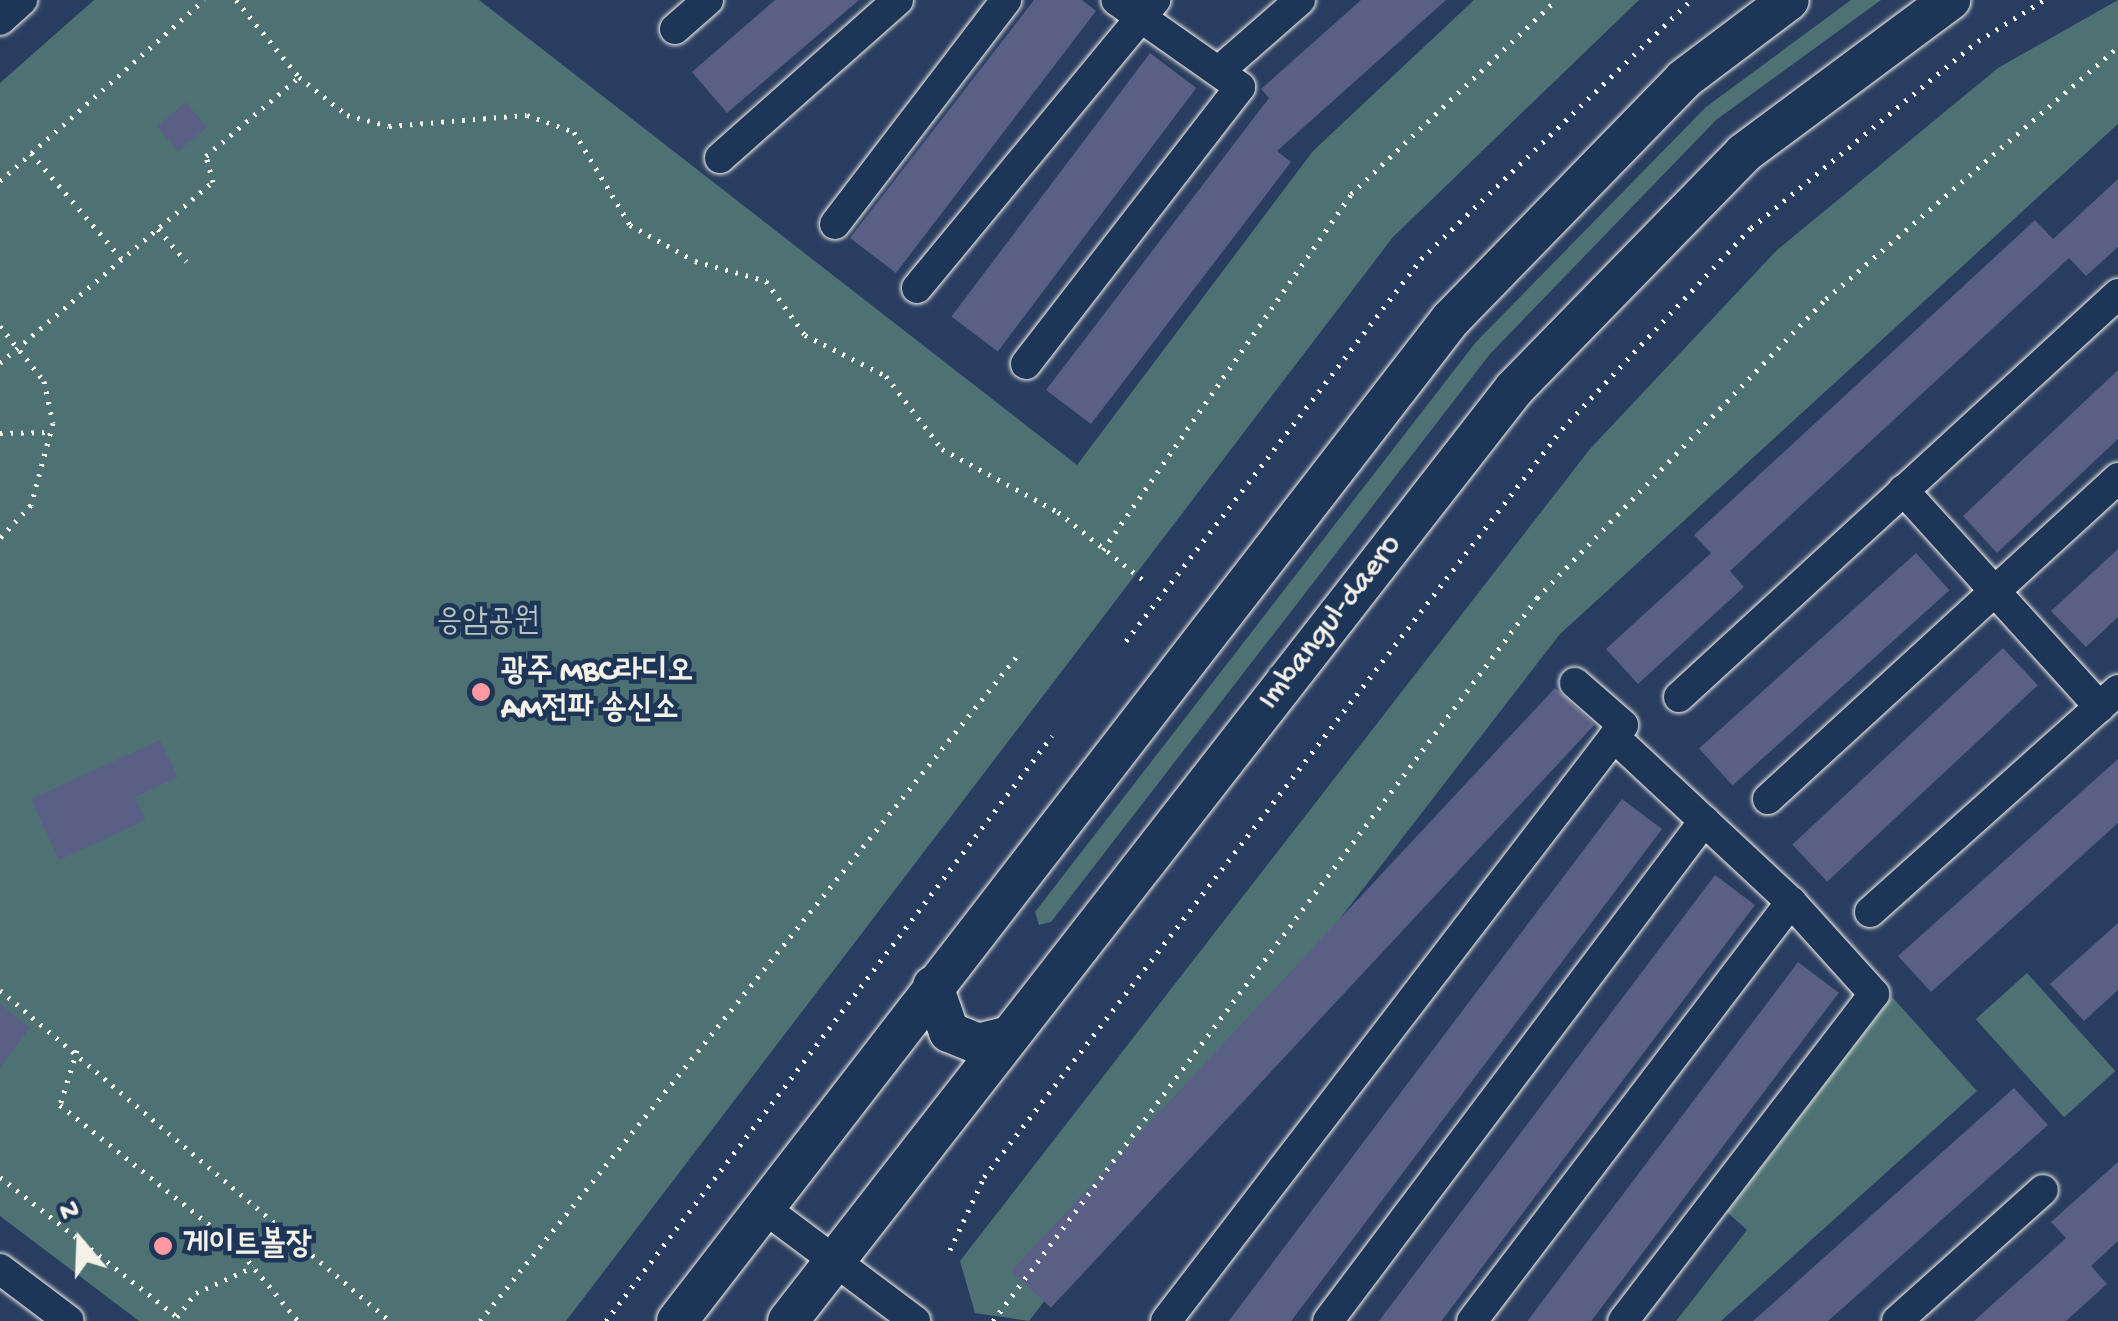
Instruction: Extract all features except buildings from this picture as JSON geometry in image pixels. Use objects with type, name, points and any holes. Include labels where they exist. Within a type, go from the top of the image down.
[{"type":"main road","points":[[677,1321],[1451,319],[1684,79],[1788,0]]},
{"type":"main road","name":"Imbangul-daero","points":[[788,1321],[1514,389],[1744,153],[1950,0]]},
{"type":"main road","points":[[933,986],[949,1032],[978,1044],[1007,1037]]},
{"type":"street","points":[[0,20],[22,0]]},
{"type":"street","points":[[675,29],[708,0]]},
{"type":"street","points":[[720,158],[898,0]]},
{"type":"street","points":[[835,224],[1006,0]]},
{"type":"street","points":[[1026,364],[1240,87],[1147,11],[1116,0]]},
{"type":"street","points":[[1220,71],[1300,0]]},
{"type":"street","points":[[917,288],[1147,11]]},
{"type":"street","points":[[1678,696],[2118,294]]},
{"type":"street","points":[[1768,798],[2118,478]]},
{"type":"street","points":[[1870,912],[2109,698],[1994,590],[1904,490]]},
{"type":"street","points":[[1166,1321],[1623,725],[1574,683]]},
{"type":"street","points":[[1614,737],[1791,902],[1874,994],[1623,1321]]},
{"type":"street","points":[[1328,1321],[1704,821]]},
{"type":"street","points":[[1472,1321],[1791,902]]},
{"type":"street","points":[[1897,1321],[2043,1190]]},
{"type":"street","points":[[764,1208],[915,1321]]},
{"type":"street","points":[[0,1268],[69,1321]]},
{"type":"path","points":[[0,181],[204,0]]},
{"type":"path","points":[[236,0],[299,76],[347,115],[380,125],[527,115],[574,132],[630,226],[695,260],[766,281],[805,335],[886,376],[942,450],[1040,500],[1147,583]]},
{"type":"path","points":[[1103,550],[1351,194],[1556,0]]},
{"type":"path","points":[[1126,641],[1421,259],[1691,0]]},
{"type":"path","points":[[950,1250],[984,1178],[1562,430],[1752,228],[1978,41],[2044,0]]},
{"type":"path","points":[[993,1321],[1537,598],[1826,300],[2118,47]]},
{"type":"path","points":[[0,363],[213,182],[206,156],[299,76]]},
{"type":"path","points":[[31,153],[122,259]]},
{"type":"path","points":[[158,228],[186,261]]},
{"type":"path","points":[[0,326],[22,344],[44,381],[52,432],[32,505],[0,538]]},
{"type":"path","points":[[0,434],[52,432]]},
{"type":"path","points":[[480,1321],[1020,652]]},
{"type":"path","points":[[606,1321],[1052,736]]},
{"type":"path","points":[[0,990],[77,1050],[390,1321]]},
{"type":"path","points":[[77,1050],[60,1105],[253,1267],[298,1321]]},
{"type":"path","points":[[0,1176],[177,1317],[196,1293],[253,1267]]},
{"type":"green space","name":"응암공원","points":[[94,0],[479,0],[1077,465],[1313,151],[1474,0],[1639,0],[1393,237],[566,1321],[139,1321],[0,1216],[0,83]]},
{"type":"green space","points":[[1851,0],[1881,0],[1716,120],[1490,354],[1051,922],[1039,925],[1035,912],[1476,342],[1706,107]]},
{"type":"green space","points":[[2118,0],[2118,124],[1560,634],[1029,1321],[975,1313],[960,1261],[1590,449],[1777,250],[1998,68]]},
{"type":"green space","points":[[2027,973],[2115,1071],[2064,1117],[1976,1019]]},
{"type":"green space","points":[[1892,997],[1977,1091],[1721,1321],[1676,1321],[1747,1230],[1727,1212]]},
{"type":"place","name":"광주 MBC라디오 AM전파 송신소","points":[[481,692]]},
{"type":"place","name":"게이트볼장","points":[[163,1246]]}]
